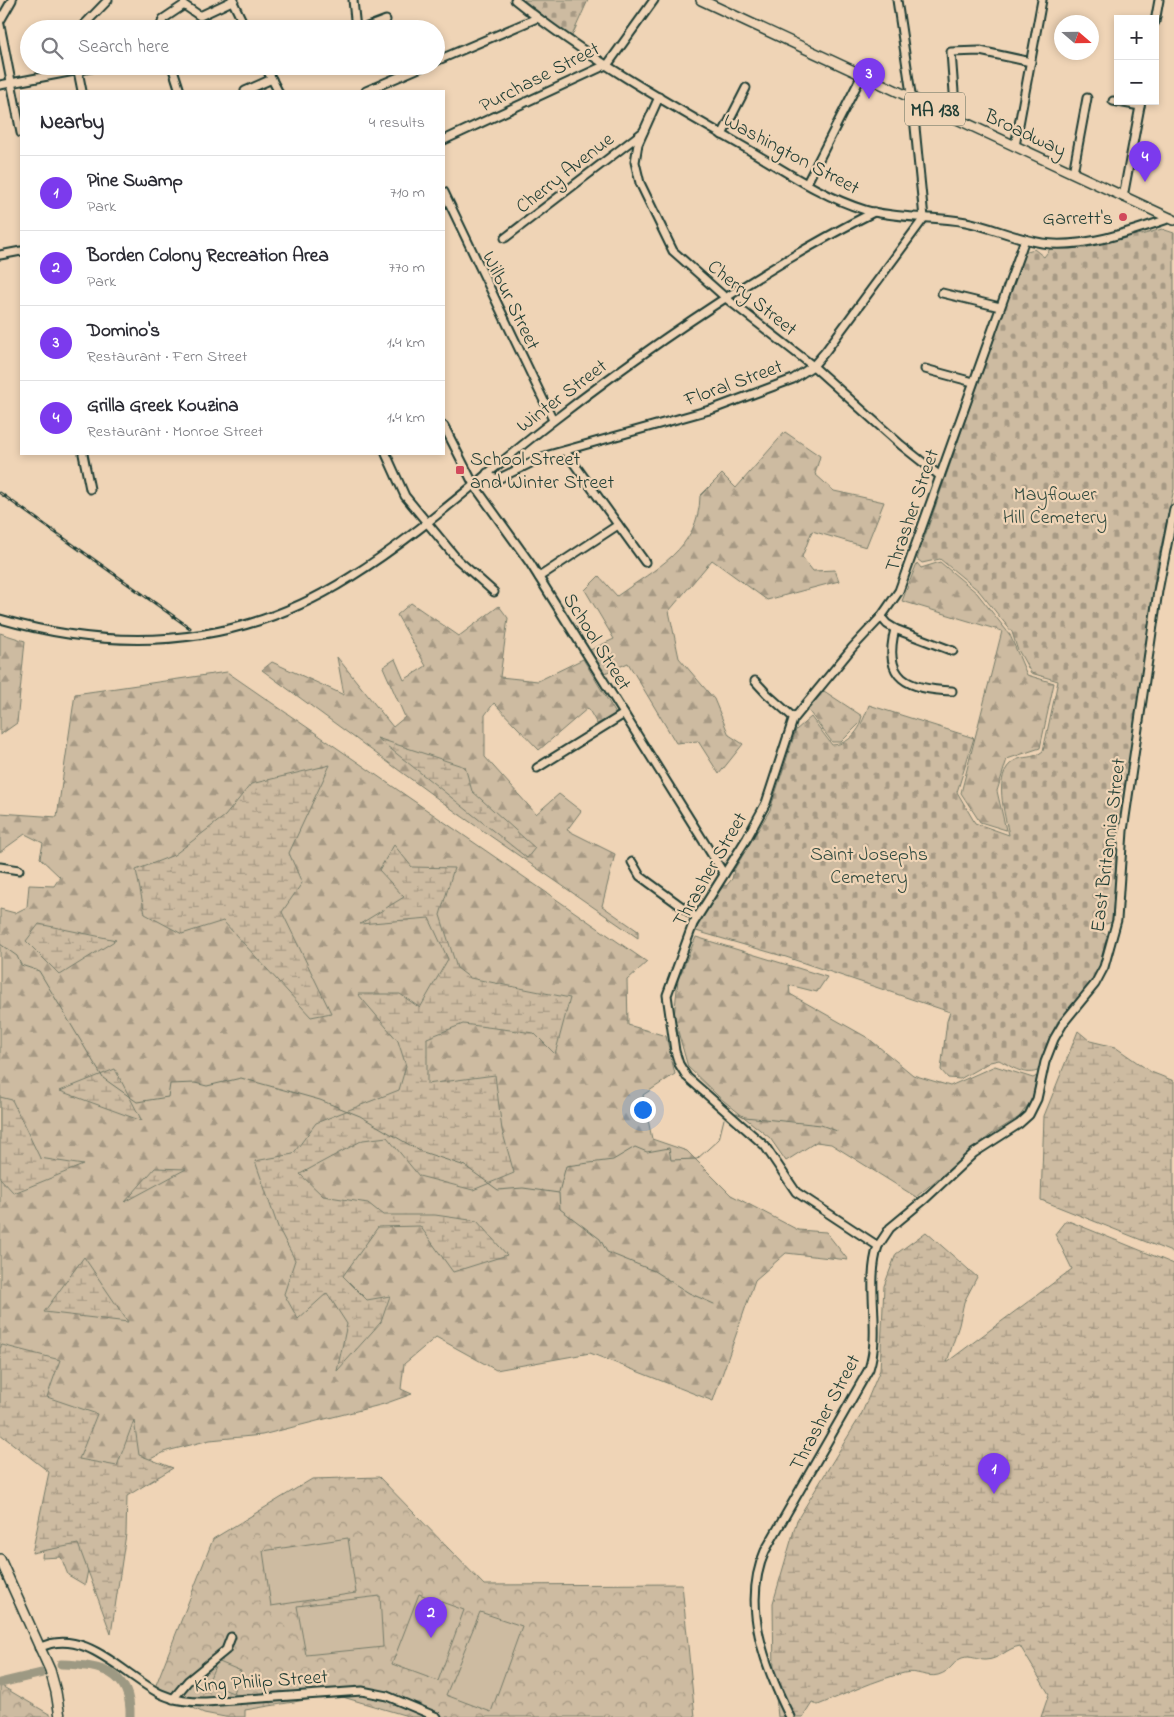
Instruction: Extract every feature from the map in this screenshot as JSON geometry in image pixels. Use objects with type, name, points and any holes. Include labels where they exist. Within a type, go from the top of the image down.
[{"type":"main road","name":"Broadway","points":[[701,0],[1173,218]]},
{"type":"main road","points":[[0,1559],[54,1684],[60,1717]]},
{"type":"street","points":[[0,21],[12,0]]},
{"type":"street","points":[[163,20],[184,5],[200,16],[233,0],[242,20]]},
{"type":"street","points":[[353,0],[355,20]]},
{"type":"street","name":"Washington Street","points":[[515,0],[606,65],[659,98],[806,184],[852,205],[874,212],[968,222],[1025,239],[1053,244],[1094,240],[1173,218]]},
{"type":"street","name":"Purchase Street","points":[[445,140],[606,65],[654,0]]},
{"type":"street","points":[[896,0],[911,98],[924,218]]},
{"type":"street","points":[[1015,146],[1042,0]]},
{"type":"street","points":[[1156,15],[1159,0]]},
{"type":"street","points":[[88,20],[105,1]]},
{"type":"street","points":[[445,57],[538,18]]},
{"type":"street","points":[[0,25],[20,128]]},
{"type":"street","points":[[956,119],[951,52],[980,51],[1030,62]]},
{"type":"street","points":[[0,85],[49,75]]},
{"type":"street","points":[[79,75],[82,90]]},
{"type":"street","points":[[175,75],[180,90]]},
{"type":"street","points":[[270,75],[278,90]]},
{"type":"street","points":[[368,90],[403,75]]},
{"type":"street","points":[[806,184],[862,75]]},
{"type":"street","points":[[247,90],[272,79]]},
{"type":"street","points":[[722,135],[746,88]]},
{"type":"street","name":"Cherry Street","points":[[659,98],[635,154],[638,178],[671,248],[677,256],[813,366],[901,445],[940,476]]},
{"type":"street","points":[[1072,173],[1087,98]]},
{"type":"street","points":[[1124,197],[1140,105]]},
{"type":"street","name":"Cherry Avenue","points":[[505,238],[643,132]]},
{"type":"street","name":"Wilbur Street","points":[[445,194],[553,420]]},
{"type":"street","name":"Winter Street","points":[[0,618],[57,633],[89,638],[143,641],[188,637],[238,626],[309,601],[370,565],[474,485],[553,420],[654,345],[727,298],[874,212]]},
{"type":"street","name":"Floral Street","points":[[487,473],[494,478],[500,478],[545,456],[749,397],[788,382],[813,366],[924,218]]},
{"type":"street","name":"Thrasher Street","points":[[790,1717],[775,1688],[764,1659],[757,1624],[755,1583],[765,1551],[869,1368],[874,1342],[873,1267],[878,1246],[796,1192],[765,1146],[693,1084],[680,1067],[669,1024],[667,995],[672,976],[696,917],[747,838],[766,803],[794,718],[852,648],[881,617],[902,584],[1025,239]]},
{"type":"street","points":[[0,255],[20,251]]},
{"type":"street","points":[[942,294],[1000,307]]},
{"type":"street","points":[[925,369],[973,382]]},
{"type":"street","name":"School Street","points":[[445,428],[474,485],[538,577],[724,874]]},
{"type":"street","points":[[565,451],[645,562]]},
{"type":"street","points":[[83,455],[90,489]]},
{"type":"street","points":[[386,455],[402,492],[457,559],[494,592]]},
{"type":"street","name":"East Britannia Street","points":[[878,1246],[890,1228],[925,1200],[974,1153],[1020,1124],[1029,1115],[1036,1099],[1050,1048],[1064,1022],[1095,984],[1104,967],[1117,920],[1123,831],[1174,509]]},
{"type":"street","points":[[538,577],[618,525]]},
{"type":"street","points":[[881,617],[895,629],[953,651]]},
{"type":"street","points":[[895,629],[890,648],[890,659],[901,678],[920,688],[952,691]]},
{"type":"street","points":[[755,681],[794,718]]},
{"type":"street","points":[[537,768],[624,714]]},
{"type":"street","points":[[632,862],[640,876],[696,917]]},
{"type":"street","points":[[0,867],[19,870]]},
{"type":"street","points":[[173,1698],[188,1681],[226,1650],[231,1637]]},
{"type":"street","name":"King Philip Street","points":[[39,1648],[56,1642],[89,1649],[154,1690],[173,1698],[206,1702],[362,1691],[387,1696],[437,1717]]},
{"type":"green space","points":[[524,0],[588,0],[571,38]]},
{"type":"green space","points":[[1162,229],[1174,233],[1174,489],[1157,564],[1116,856],[1112,922],[1106,924],[1097,923],[1095,928],[1109,937],[1109,940],[1096,974],[1084,992],[1061,1020],[1058,1021],[1046,1045],[1040,1070],[1024,1072],[999,1060],[990,1062],[960,1079],[948,1078],[941,1070],[947,1021],[950,1012],[786,957],[696,931],[701,917],[724,885],[726,886],[732,879],[734,870],[770,810],[796,730],[811,717],[832,745],[840,744],[852,737],[860,726],[869,705],[974,738],[957,792],[975,823],[1009,835],[1003,806],[1003,775],[1007,767],[1014,761],[1035,756],[1043,751],[1058,681],[1031,673],[1017,648],[1012,632],[979,591],[940,559],[922,563],[917,559],[1024,252],[1034,249],[1044,257],[1050,249],[1085,248],[1137,233],[1141,235]]},
{"type":"green space","points":[[785,432],[820,456],[815,474],[834,491],[884,502],[866,547],[812,531],[802,557],[813,571],[835,570],[839,581],[767,600],[712,560],[669,611],[679,658],[714,699],[729,735],[743,744],[719,774],[698,741],[676,743],[628,663],[605,673],[590,650],[614,639],[585,590],[599,576],[617,596],[660,566],[684,544],[692,530],[698,514],[700,496],[722,474],[736,488]]},
{"type":"green space","points":[[940,562],[977,593],[1010,635],[1027,675],[1054,683],[1040,748],[1007,759],[997,791],[1006,830],[980,822],[961,793],[1002,631],[902,601],[917,563],[921,568]]},
{"type":"green space","points":[[411,603],[459,636],[499,606],[508,618],[500,677],[538,681],[583,659],[616,714],[597,724],[588,708],[539,750],[494,703],[485,715],[485,757],[536,814],[559,794],[581,811],[567,830],[615,854],[602,906],[638,931],[638,938],[460,815],[262,670],[272,662],[344,695],[337,657],[393,727],[405,717],[383,667],[395,659],[404,680],[426,666],[397,615]]},
{"type":"green space","points":[[0,633],[25,641],[17,723],[0,735]]},
{"type":"green space","points":[[227,672],[647,962],[627,980],[628,1025],[666,1036],[675,1074],[643,1095],[652,1139],[687,1151],[731,1195],[798,1230],[826,1232],[848,1260],[786,1253],[755,1280],[713,1401],[590,1353],[496,1370],[436,1337],[404,1364],[401,1389],[412,1394],[384,1404],[262,1435],[210,1440],[167,1451],[106,1480],[85,1585],[68,1575],[61,1557],[42,1558],[51,1465],[0,1425],[0,909],[15,913],[27,907],[29,885],[54,886],[60,877],[40,858],[43,843],[25,834],[0,852],[0,813],[57,817],[75,694]]},
{"type":"green space","points":[[824,691],[862,716],[860,723],[841,742],[832,742],[808,710]]},
{"type":"green space","points":[[377,738],[465,767],[472,791],[535,848],[527,858]]},
{"type":"green space","points":[[330,765],[289,853],[302,883],[282,912],[331,1013],[311,1017],[223,921],[182,934],[145,914],[136,870],[174,855],[225,816],[251,784]]},
{"type":"green space","points":[[394,845],[412,867],[454,868],[440,915],[457,968],[470,978],[570,998],[555,1054],[534,1033],[463,1024],[427,1038],[427,1084],[495,1075],[502,1130],[514,1173],[473,1190],[419,1176],[387,1137],[363,1140],[300,1174],[323,1196],[368,1203],[383,1215],[435,1215],[477,1221],[507,1255],[453,1272],[420,1226],[378,1227],[343,1276],[367,1300],[390,1296],[381,1322],[337,1371],[347,1324],[327,1293],[298,1319],[284,1294],[295,1260],[278,1227],[255,1161],[293,1154],[316,1123],[399,1090],[406,1066],[398,1041],[358,994],[400,994],[420,1008],[448,959],[429,918],[360,924],[404,897],[379,870]]},
{"type":"green space","points":[[39,924],[116,940],[60,975],[26,941]]},
{"type":"green space","points":[[696,937],[827,977],[817,992],[789,985],[790,994],[868,1038],[913,1075],[950,1086],[995,1066],[1033,1078],[1037,1076],[1032,1100],[1019,1117],[989,1136],[916,1197],[831,1144],[816,1142],[786,1161],[770,1138],[719,1097],[688,1067],[674,1017],[678,980]]},
{"type":"green space","points":[[1078,1031],[1090,1041],[1115,1047],[1151,1072],[1174,1081],[1174,1253],[1041,1200],[1044,1116]]},
{"type":"green space","points":[[115,1069],[142,1121],[60,1091]]},
{"type":"green space","points":[[0,1097],[12,1100],[40,1158],[83,1165],[14,1193],[0,1178]]},
{"type":"green space","points":[[155,1168],[186,1169],[125,1202]]},
{"type":"green space","points":[[1066,1220],[1174,1264],[1174,1717],[1041,1717],[1049,1694],[1020,1646],[990,1659],[962,1658],[943,1673],[934,1676],[908,1672],[882,1679],[818,1705],[812,1703],[803,1717],[778,1717],[774,1677],[773,1603],[797,1520],[861,1415],[880,1370],[884,1286],[896,1254],[926,1232],[977,1277],[964,1302],[947,1362],[1072,1269],[1055,1234]]},
{"type":"green space","points":[[84,1257],[128,1322],[44,1312]]},
{"type":"green space","points":[[2,1345],[60,1360],[47,1397],[97,1414],[79,1459],[117,1466],[134,1420],[139,1455],[173,1468],[127,1496],[126,1534],[111,1634],[78,1544],[32,1553],[49,1472],[0,1434],[0,1348]]},
{"type":"green space","points":[[379,1477],[484,1585],[682,1584],[695,1717],[411,1717],[336,1695],[245,1710],[245,1717],[225,1717],[204,1713],[154,1690],[213,1539],[312,1479]]},
{"type":"green space","points":[[348,1538],[356,1593],[271,1606],[263,1551]]},
{"type":"green space","points":[[419,1594],[464,1610],[438,1681],[392,1664]]},
{"type":"green space","points":[[380,1596],[383,1647],[306,1655],[297,1606]]},
{"type":"green space","points":[[480,1612],[522,1626],[491,1712],[446,1695]]},
{"type":"green space","points":[[217,1661],[241,1671],[233,1693],[208,1683]]},
{"type":"green space","points":[[0,1685],[54,1717],[0,1717]]},
{"type":"waterway","points":[[0,944],[17,956],[21,965],[39,971],[103,1078],[137,1102],[168,1097],[170,1084],[195,1083],[207,1086],[241,1078],[320,1100],[360,1116],[420,1151],[465,1166],[498,1190],[523,1188],[559,1193],[560,1209],[600,1239],[607,1252],[654,1271],[689,1293],[714,1304]]},
{"type":"waterway","points":[[736,1113],[745,1117],[821,1125],[837,1131]]},
{"type":"waterway","points":[[559,1192],[566,1166],[613,1160],[635,1147],[647,1152],[669,1148],[671,1160],[697,1159],[719,1139],[724,1119]]},
{"type":"waterway","points":[[61,1664],[88,1666],[110,1673],[119,1680],[125,1689],[129,1701],[130,1717]]},
{"type":"waterway","points":[[0,1683],[42,1673]]},
{"type":"railway","points":[[0,493],[190,628]]},
{"type":"place","name":"Domino's","points":[[869,99]]},
{"type":"place","name":"Grilla Greek Kouzina","points":[[1145,182]]},
{"type":"place","name":"Garrett's","points":[[1123,217]]},
{"type":"place","name":"School Street and Winter Street","points":[[460,470]]},
{"type":"place","name":"Pine Swamp","points":[[994,1494]]},
{"type":"place","name":"Borden Colony Recreation Area","points":[[431,1638]]},
{"type":"park label","name":"Mayflower Hill Cemetery","points":[[1055,504]]},
{"type":"park label","name":"Saint Josephs Cemetery","points":[[869,864]]}]
